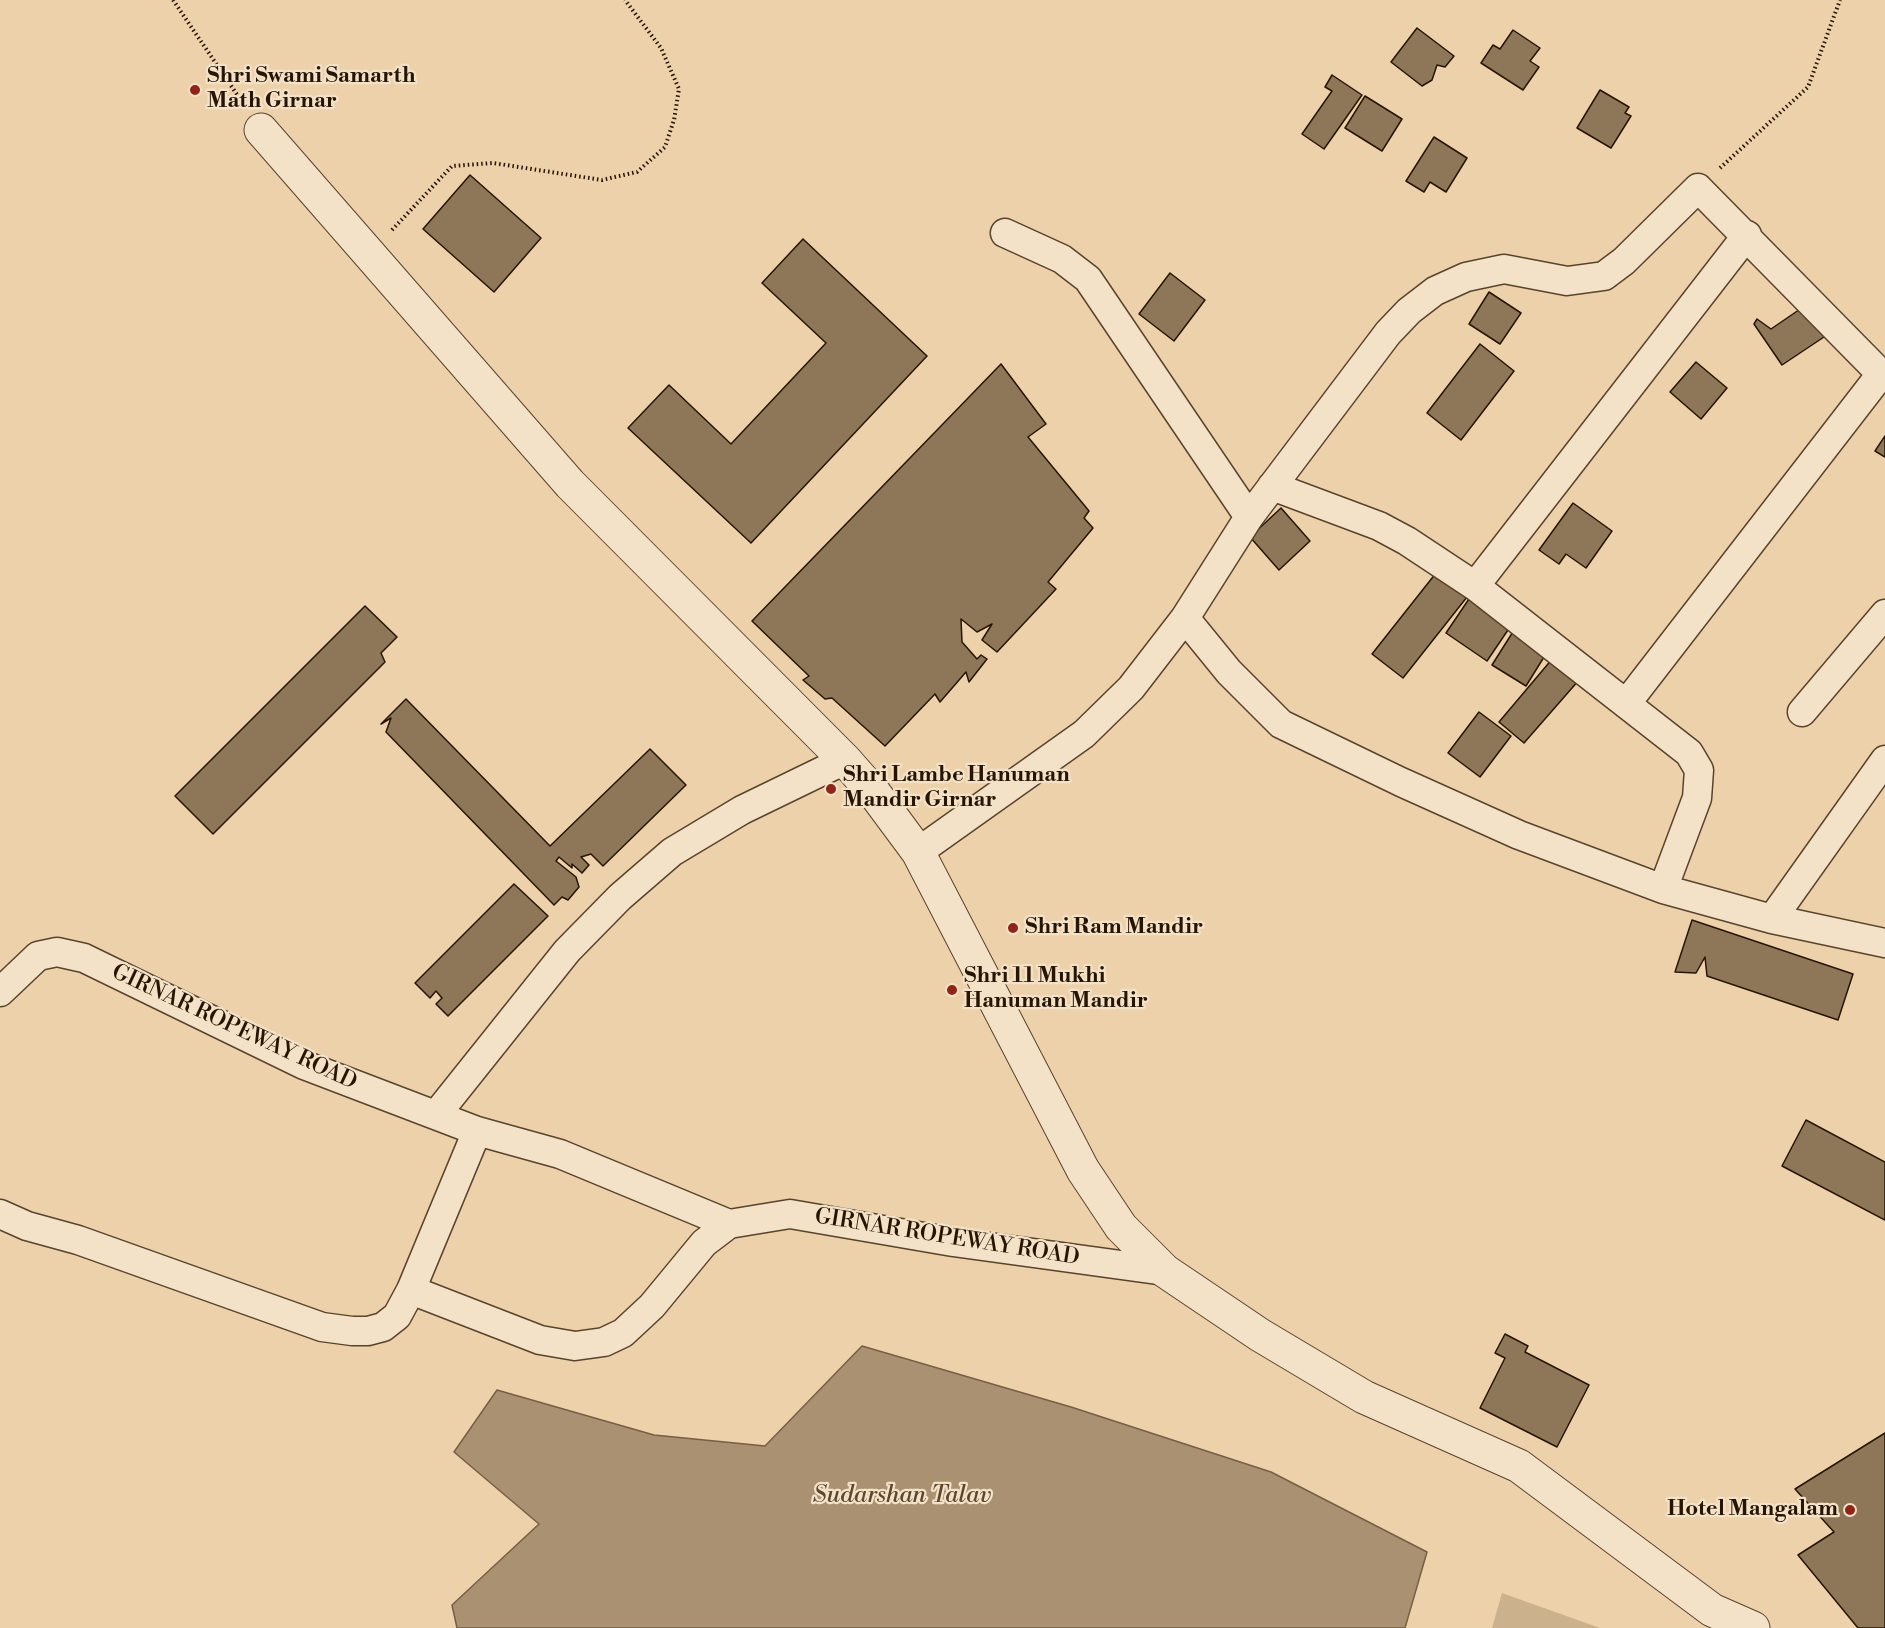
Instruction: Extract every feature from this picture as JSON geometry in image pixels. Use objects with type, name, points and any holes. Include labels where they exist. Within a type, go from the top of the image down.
[{"type":"street","points":[[261,130],[570,484],[846,760],[918,852],[1083,1170],[1121,1227],[1165,1271],[1260,1335],[1364,1397],[1519,1466],[1706,1619],[1753,1628]]},
{"type":"street","points":[[918,852],[1084,734],[1131,688],[1185,618],[1249,517],[1388,333],[1409,311],[1435,291],[1466,277],[1504,269],[1568,281],[1605,276],[1624,261],[1698,188],[1883,376],[1626,704]]},
{"type":"street","points":[[1005,233],[1053,254],[1088,279],[1249,517]]},
{"type":"street","points":[[1475,586],[1747,236]]},
{"type":"street","points":[[1272,486],[1379,526],[1475,586],[1689,753],[1700,770],[1697,798],[1663,889]]},
{"type":"street","points":[[1802,712],[1885,614]]},
{"type":"street","points":[[1185,618],[1229,672],[1281,724],[1519,835],[1663,889],[1772,919],[1885,943]]},
{"type":"street","points":[[436,1115],[567,951],[620,897],[682,846],[742,810],[846,760]]},
{"type":"street","points":[[1772,919],[1885,760]]},
{"type":"street","name":"GIRNAR ROPEWAY ROAD","points":[[0,992],[38,956],[57,952],[84,958],[304,1065],[477,1131],[560,1154],[729,1224]]},
{"type":"street","points":[[0,1214],[27,1226],[78,1240],[322,1327],[352,1331],[383,1327],[397,1316],[411,1290],[477,1131]]},
{"type":"street","name":"GIRNAR ROPEWAY ROAD","points":[[411,1290],[540,1340],[574,1346],[604,1342],[623,1333],[652,1306],[704,1243],[729,1224],[790,1214],[953,1242],[1165,1271]]},
{"type":"path","points":[[173,0],[261,130]]},
{"type":"path","points":[[369,255],[452,166],[494,163],[602,180],[637,172],[665,147],[674,120],[679,89],[661,48],[625,0]]},
{"type":"path","points":[[1698,188],[1808,87],[1840,0]]},
{"type":"shaded area","points":[[1502,1593],[1600,1628],[1492,1628]]},
{"type":"water","name":"Sudarshan Talav","points":[[862,1346],[1071,1407],[1271,1472],[1427,1552],[1405,1628],[457,1628],[452,1605],[539,1524],[454,1452],[497,1390],[654,1435],[765,1446]]},
{"type":"building","points":[[1417,28],[1454,56],[1445,67],[1437,65],[1432,80],[1422,86],[1391,62]]},
{"type":"building","points":[[1513,30],[1540,48],[1530,61],[1539,67],[1523,90],[1481,63],[1493,45],[1500,49]]},
{"type":"building","points":[[1332,75],[1362,95],[1324,149],[1302,134],[1332,91],[1325,87]]},
{"type":"building","points":[[1600,90],[1629,107],[1625,113],[1631,116],[1611,148],[1577,128]]},
{"type":"building","points":[[1365,96],[1402,119],[1382,151],[1345,128]]},
{"type":"building","points":[[1434,137],[1467,158],[1446,192],[1430,182],[1424,192],[1406,181]]},
{"type":"building","points":[[470,175],[541,238],[494,292],[423,229]]},
{"type":"building","points":[[803,239],[927,356],[751,543],[628,428],[669,385],[731,444],[826,343],[762,283]]},
{"type":"building","points":[[1170,273],[1205,300],[1174,341],[1139,314]]},
{"type":"building","points":[[1489,292],[1521,313],[1500,344],[1469,324]]},
{"type":"building","points":[[1806,305],[1827,335],[1782,365],[1754,324],[1757,319],[1771,329]]},
{"type":"building","points":[[1480,344],[1514,371],[1461,440],[1427,413]]},
{"type":"building","points":[[1696,362],[1727,388],[1701,419],[1670,392]]},
{"type":"building","points":[[1001,364],[1046,424],[1028,437],[1089,511],[1084,518],[1093,528],[1048,582],[1056,589],[997,652],[982,640],[992,624],[977,632],[961,619],[962,642],[977,659],[981,655],[987,659],[969,682],[966,672],[940,702],[935,694],[885,746],[832,698],[825,699],[803,680],[809,676],[752,621]]},
{"type":"building","points":[[1885,436],[1885,457],[1875,451]]},
{"type":"building","points":[[1573,503],[1612,531],[1586,568],[1566,554],[1559,564],[1539,550]]},
{"type":"building","points":[[1281,508],[1310,541],[1279,570],[1250,537]]},
{"type":"building","points":[[1436,573],[1467,597],[1403,678],[1372,654]]},
{"type":"building","points":[[1471,596],[1512,624],[1487,661],[1446,633]]},
{"type":"building","points":[[365,606],[397,637],[381,653],[385,662],[213,834],[175,796]]},
{"type":"building","points":[[1516,627],[1549,649],[1526,686],[1492,665]]},
{"type":"building","points":[[1553,658],[1579,680],[1524,743],[1499,722]]},
{"type":"building","points":[[406,699],[550,846],[650,749],[686,785],[603,866],[591,854],[581,857],[589,865],[582,873],[559,857],[556,861],[576,877],[579,887],[568,900],[562,897],[554,905],[386,732],[391,718],[381,724]]},
{"type":"building","points":[[1479,712],[1511,736],[1480,777],[1448,753]]},
{"type":"building","points":[[514,884],[548,916],[448,1016],[436,1004],[442,998],[436,991],[430,998],[415,983]]},
{"type":"building","points":[[1692,920],[1853,974],[1838,1020],[1707,976],[1705,957],[1696,973],[1675,972]]},
{"type":"building","points":[[1806,1120],[1885,1162],[1885,1220],[1782,1166]]},
{"type":"building","points":[[1505,1334],[1528,1346],[1525,1352],[1589,1385],[1557,1447],[1480,1408],[1505,1358],[1495,1353]]},
{"type":"building","name":"Hotel Mangalam","points":[[1885,1433],[1885,1628],[1858,1628],[1798,1555],[1834,1532],[1795,1489]]},
{"type":"place","name":"Shri Swami Samarth Math Girnar","points":[[195,90]]},
{"type":"place","name":"Shri Lambe Hanuman Mandir Girnar","points":[[831,789]]},
{"type":"place","name":"Shri Ram Mandir","points":[[1013,928]]},
{"type":"place","name":"Shri 11 Mukhi Hanuman Mandir","points":[[952,990]]},
{"type":"place","name":"Hotel Mangalam","points":[[1850,1510]]}]
